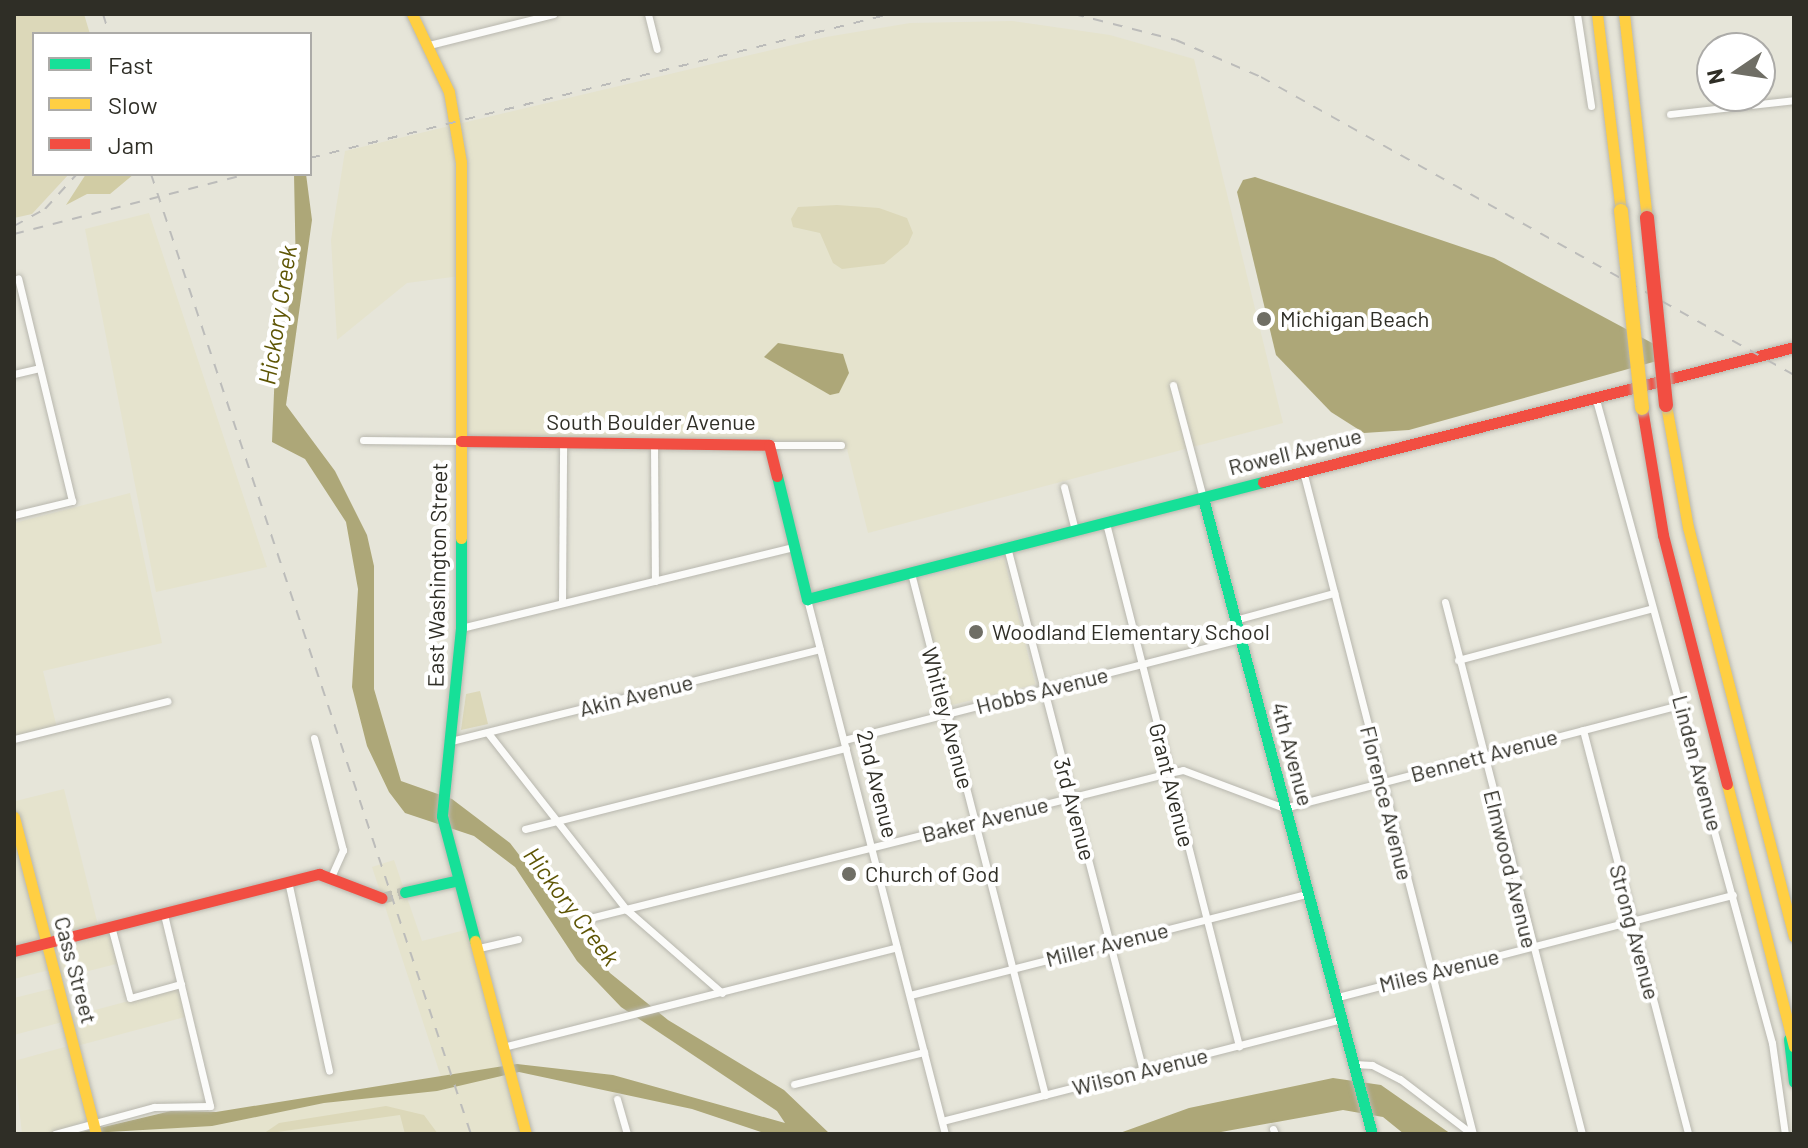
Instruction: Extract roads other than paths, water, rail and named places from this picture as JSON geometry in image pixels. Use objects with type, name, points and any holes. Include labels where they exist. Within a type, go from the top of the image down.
[{"type":"main road","name":"East Washington Street","points":[[412,14],[449,92],[461,162],[461,628],[451,741],[443,786],[445,832],[479,948],[526,1134]]},
{"type":"main road","points":[[1597,14],[1642,408],[1666,550],[1794,1047]]},
{"type":"main road","points":[[1624,14],[1666,405],[1688,527],[1794,937]]},
{"type":"main road","name":"Rowell Avenue","points":[[807,599],[1794,347]]},
{"type":"main road","name":"South Boulder Avenue","points":[[461,441],[769,445]]},
{"type":"main road","name":"2nd Avenue","points":[[769,445],[807,599]]},
{"type":"main road","name":"4th Avenue","points":[[1203,498],[1332,998],[1372,1134]]},
{"type":"main road","name":"Cass Street","points":[[14,817],[94,1127]]},
{"type":"main road","points":[[14,951],[288,881],[332,875],[361,894],[382,898]]},
{"type":"main road","points":[[405,892],[459,880]]},
{"type":"main road","points":[[1788,1026],[1794,1082]]},
{"type":"street","points":[[429,45],[553,14]]},
{"type":"street","points":[[648,14],[657,49]]},
{"type":"street","points":[[1577,14],[1591,106]]},
{"type":"street","points":[[1670,114],[1794,100]]},
{"type":"street","points":[[14,515],[72,501],[18,278]]},
{"type":"street","points":[[14,308],[24,306]]},
{"type":"street","points":[[14,374],[39,368]]},
{"type":"street","name":"4th Avenue","points":[[1173,385],[1203,498]]},
{"type":"street","name":"Linden Avenue","points":[[1595,396],[1650,609],[1684,704],[1772,1043],[1785,1134]]},
{"type":"street","points":[[363,440],[461,441]]},
{"type":"street","points":[[562,603],[563,444]]},
{"type":"street","points":[[654,444],[655,581]]},
{"type":"street","name":"South Boulder Avenue","points":[[769,445],[841,445]]},
{"type":"street","name":"Florence Avenue","points":[[1303,471],[1472,1134]]},
{"type":"street","points":[[1064,487],[1075,530]]},
{"type":"street","name":"Grant Avenue","points":[[1106,523],[1239,1046]]},
{"type":"street","points":[[461,628],[794,547]]},
{"type":"street","name":"3rd Avenue","points":[[1007,547],[1143,1071]]},
{"type":"street","name":"Whitley Avenue","points":[[911,573],[1045,1095]]},
{"type":"street","points":[[1235,620],[1334,593]]},
{"type":"street","name":"2nd Avenue","points":[[807,599],[945,1134]]},
{"type":"street","name":"Elmwood Avenue","points":[[1445,602],[1531,947],[1582,1134]]},
{"type":"street","points":[[1458,660],[1650,609]]},
{"type":"street","name":"Hobbs Avenue","points":[[525,829],[947,714],[1240,639]]},
{"type":"street","name":"Akin Avenue","points":[[451,741],[820,649]]},
{"type":"street","points":[[14,739],[167,701]]},
{"type":"street","name":"Bennett Avenue","points":[[1284,808],[1684,704]]},
{"type":"street","name":"Strong Avenue","points":[[1583,730],[1688,1134]]},
{"type":"street","points":[[488,733],[627,910],[722,993]]},
{"type":"street","points":[[314,738],[343,850],[332,875]]},
{"type":"street","name":"Baker Avenue","points":[[590,918],[1183,770],[1284,808]]},
{"type":"street","points":[[288,881],[329,1071]]},
{"type":"street","name":"Miller Avenue","points":[[910,995],[1305,894]]},
{"type":"street","name":"Miles Avenue","points":[[1332,998],[1733,895]]},
{"type":"street","points":[[55,1134],[94,1127],[162,1106],[205,1109],[210,1100],[164,914]]},
{"type":"street","points":[[111,926],[130,998],[181,984]]},
{"type":"street","points":[[479,948],[518,939]]},
{"type":"street","points":[[504,1052],[897,947]]},
{"type":"street","name":"Wilson Avenue","points":[[942,1121],[1338,1020]]},
{"type":"street","points":[[794,1084],[924,1052]]},
{"type":"street","points":[[1355,1070],[1372,1065],[1400,1079],[1472,1134]]},
{"type":"street","points":[[617,1099],[627,1134]]},
{"type":"tunnel","points":[[382,898],[405,892]]},
{"type":"railway","points":[[103,14],[108,32]]},
{"type":"railway","points":[[312,158],[890,14]]},
{"type":"railway","points":[[1074,14],[1176,40],[1261,77],[1794,375]]},
{"type":"railway","points":[[14,226],[45,209],[75,176]]},
{"type":"railway","points":[[152,176],[471,1134]]},
{"type":"railway","points":[[14,234],[240,176]]},
{"type":"place","name":"Michigan Beach","points":[[1264,319]]},
{"type":"place","name":"Woodland Elementary School","points":[[976,632]]},
{"type":"place","name":"Church of God","points":[[849,874]]},
{"type":"water label","name":"Hickory Creek","points":[[277,315]]},
{"type":"water label","name":"Hickory Creek","points":[[572,906]]}]
